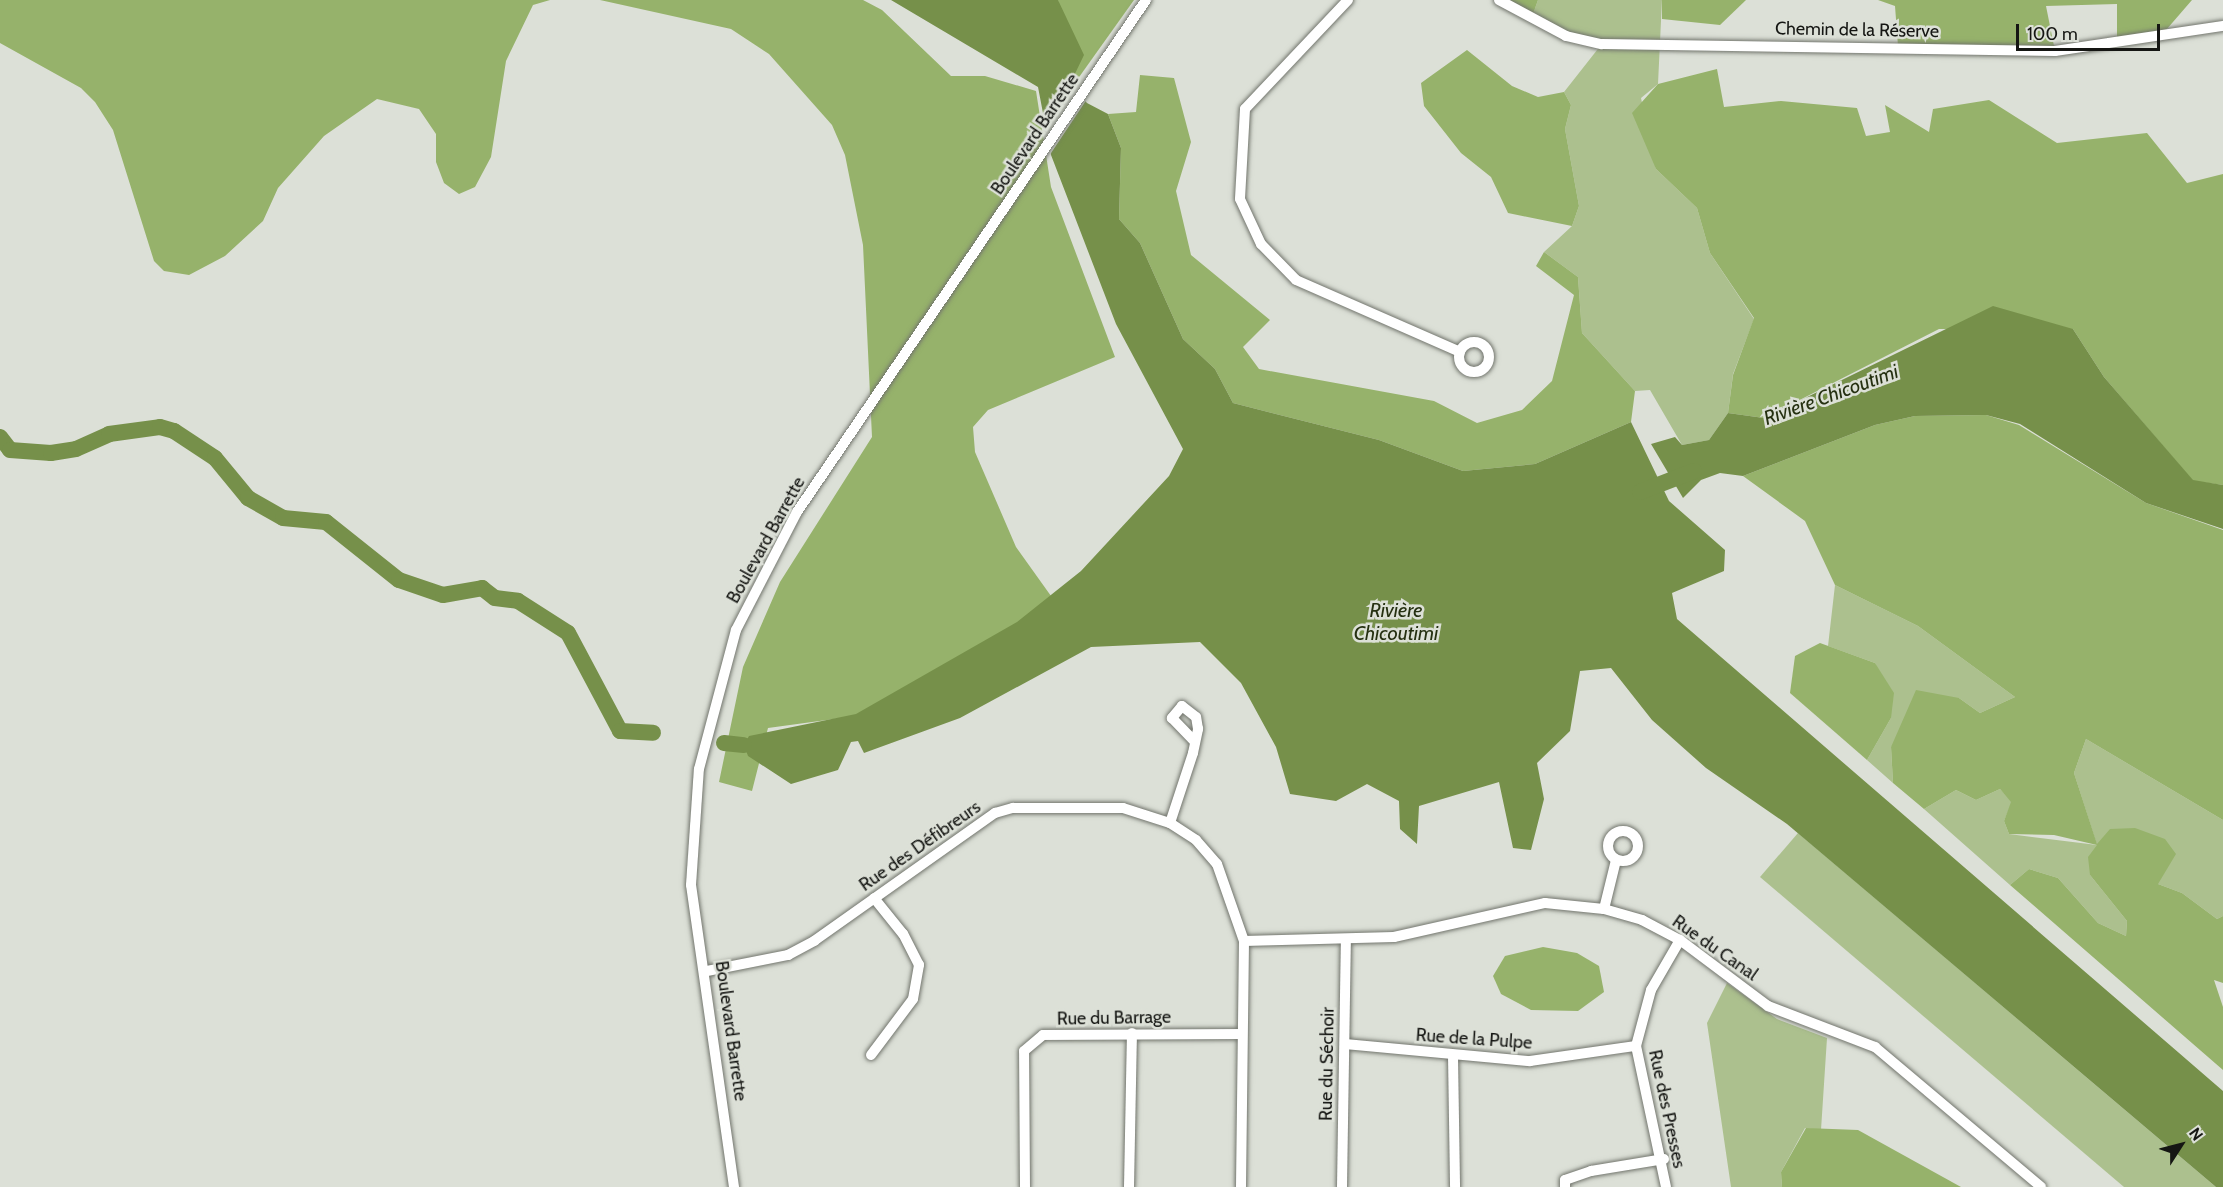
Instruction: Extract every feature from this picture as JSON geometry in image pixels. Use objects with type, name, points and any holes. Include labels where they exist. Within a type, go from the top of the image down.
[{"type":"street","name":"Boulevard Barrette","points":[[734,1187],[707,971],[691,885],[699,769],[736,630],[796,512],[1146,0]]},
{"type":"street","points":[[1348,0],[1245,109],[1240,199],[1261,244],[1296,280],[1460,352]]},
{"type":"street","name":"Chemin de la Réserve","points":[[1499,0],[1566,36],[1602,44],[2055,51],[2223,26]]},
{"type":"street","points":[[1170,823],[1195,742]]},
{"type":"street","name":"Rue des Défibreurs","points":[[707,971],[788,955],[874,898],[966,830],[1013,808],[1123,808],[1170,823],[1196,840],[1217,864],[1244,941],[1239,1034],[1241,1187]]},
{"type":"street","points":[[1604,909],[1616,860]]},
{"type":"street","points":[[871,1055],[913,999],[918,965],[903,934],[874,898]]},
{"type":"street","name":"Rue du Canal","points":[[1244,941],[1346,942],[1394,937],[1545,903],[1604,909],[1680,940],[1768,1006],[1875,1047],[2041,1187]]},
{"type":"street","name":"Rue des Presses","points":[[1666,1187],[1664,1159],[1636,1046],[1651,990],[1680,940]]},
{"type":"street","name":"Rue du Séchoir","points":[[1342,1187],[1346,942]]},
{"type":"street","points":[[1129,1187],[1132,1033]]},
{"type":"street","name":"Rue du Barrage","points":[[1025,1187],[1024,1051],[1043,1035],[1239,1034]]},
{"type":"street","name":"Rue de la Pulpe","points":[[1345,1044],[1454,1056],[1530,1061],[1636,1046]]},
{"type":"street","points":[[1454,1056],[1455,1187]]},
{"type":"street","points":[[1565,1187],[1565,1180],[1591,1171],[1664,1159]]},
{"type":"shaded area","points":[[0,0],[550,0],[533,5],[506,61],[491,157],[475,187],[459,194],[444,183],[436,162],[436,134],[419,109],[377,99],[324,136],[278,188],[263,221],[225,256],[189,275],[164,271],[154,261],[113,130],[95,102],[81,88],[0,43]]},
{"type":"shaded area","points":[[600,0],[863,0],[882,10],[951,76],[985,76],[1036,91],[1051,187],[1115,357],[988,410],[973,427],[975,452],[1016,547],[1051,596],[1012,627],[856,716],[768,728],[752,791],[719,782],[743,667],[780,582],[872,437],[863,245],[845,155],[832,125],[769,54],[731,29]]},
{"type":"shaded area","points":[[1058,0],[1134,0],[1072,87],[1069,84]]},
{"type":"shaded area","points":[[1499,0],[1538,0],[1531,20]]},
{"type":"shaded area","points":[[1538,0],[1662,0],[1658,84],[1641,98],[1656,169],[1697,208],[1710,253],[1754,319],[1733,374],[1728,413],[1709,440],[1682,445],[1650,390],[1635,391],[1582,333],[1578,277],[1544,252],[1572,226],[1579,206],[1565,129],[1571,105],[1564,92],[1601,45],[1531,20]]},
{"type":"shaded area","points":[[1662,0],[1746,0],[1720,25],[1662,19]]},
{"type":"shaded area","points":[[1878,0],[2192,0],[2160,37],[2117,43],[2117,4],[2046,6],[2055,51],[1898,46],[1895,6]]},
{"type":"shaded area","points":[[1467,50],[1512,86],[1538,97],[1564,92],[1571,105],[1565,129],[1579,206],[1572,226],[1508,213],[1491,177],[1461,153],[1424,106],[1421,83]]},
{"type":"shaded area","points":[[1717,69],[1724,107],[1781,101],[1857,108],[1866,136],[1890,132],[1885,105],[1929,132],[1933,109],[1989,100],[2057,143],[2147,133],[2187,183],[2223,174],[2223,485],[2193,481],[2104,377],[2073,329],[1939,329],[1764,418],[1728,413],[1733,375],[1754,318],[1710,253],[1697,208],[1656,169],[1632,113],[1658,84]]},
{"type":"shaded area","points":[[1140,75],[1174,78],[1191,142],[1176,191],[1191,255],[1270,320],[1243,347],[1259,369],[1434,401],[1477,423],[1522,410],[1552,381],[1574,295],[1536,266],[1544,252],[1578,277],[1582,333],[1635,391],[1631,422],[1535,464],[1463,471],[1379,440],[1233,403],[1215,369],[1183,339],[1140,243],[1119,219],[1121,148],[1108,114],[1136,112]]},
{"type":"shaded area","points":[[1986,415],[2019,425],[2146,503],[2223,530],[2223,820],[2086,739],[2074,773],[2097,844],[2110,829],[2135,828],[2165,839],[2176,854],[2158,884],[2182,893],[2217,919],[2223,916],[2223,983],[2214,980],[2223,1007],[2223,1070],[2010,885],[2029,869],[2058,878],[2098,923],[2126,936],[2127,921],[2090,875],[2088,857],[2097,845],[2054,835],[2009,834],[2004,821],[2011,802],[2000,789],[1976,800],[1956,790],[1924,809],[1893,783],[1891,747],[1916,690],[1959,698],[1980,713],[2015,697],[1918,626],[1835,585],[1805,521],[1743,476],[1875,425],[1915,416]]},
{"type":"shaded area","points":[[1835,585],[1918,626],[2015,697],[1980,713],[1959,698],[1891,747],[1893,783],[1867,760],[1891,718],[1875,663],[1828,646]]},
{"type":"shaded area","points":[[1820,643],[1875,663],[1894,693],[1891,718],[1867,760],[1790,693],[1795,656]]},
{"type":"shaded area","points":[[2086,739],[2223,820],[2223,916],[2217,919],[2182,893],[2158,884],[2090,875],[2127,921],[2126,936],[2098,923],[2058,878],[2029,869],[2010,885],[1924,809],[1956,790],[1976,800],[2000,789],[2012,802],[2004,821],[2009,834],[2097,845],[2074,773]]},
{"type":"shaded area","points":[[1798,833],[2216,1187],[2124,1187],[1760,877]]},
{"type":"shaded area","points":[[1543,947],[1577,953],[1599,966],[1604,992],[1578,1011],[1531,1010],[1501,994],[1493,976],[1505,956]]},
{"type":"shaded area","points":[[1727,983],[1777,1019],[1827,1038],[1821,1130],[1805,1128],[1781,1172],[1782,1187],[1731,1187],[1707,1023]]},
{"type":"shaded area","points":[[1806,1128],[1858,1130],[1961,1187],[1782,1187],[1781,1172]]},
{"type":"water","name":"Rivière Chicoutimi","points":[[891,0],[1058,0],[1084,55],[1070,84],[1087,103],[1108,114],[1121,148],[1119,219],[1140,243],[1183,339],[1215,369],[1233,403],[1379,440],[1463,471],[1535,464],[1631,422],[1669,501],[1725,550],[1724,571],[1672,593],[1677,619],[2223,1091],[2223,1187],[2216,1187],[1787,824],[1706,768],[1652,720],[1611,668],[1580,671],[1570,731],[1537,763],[1544,799],[1531,850],[1513,848],[1499,782],[1419,806],[1417,844],[1400,829],[1399,801],[1367,784],[1336,801],[1290,794],[1276,747],[1241,683],[1200,642],[1091,647],[960,718],[864,753],[858,741],[851,742],[838,770],[791,784],[748,756],[744,745],[749,736],[856,714],[1017,622],[1081,571],[1169,476],[1183,449],[1116,324],[1051,155],[1038,87]]},
{"type":"water","name":"Rivière Chicoutimi","points":[[1993,306],[2073,329],[2104,377],[2193,480],[2223,485],[2223,529],[2146,503],[2020,424],[1986,415],[1915,416],[1875,425],[1743,476],[1720,473],[1701,480],[1683,498],[1651,444],[1675,437],[1682,445],[1709,440],[1728,413],[1764,418]]},
{"type":"pier","points":[[1074,84],[1087,99],[1049,156],[1043,130]]},
{"type":"waterway","points":[[0,437],[10,450],[51,453],[76,449],[109,434],[160,427],[174,431],[215,458],[248,498],[283,518],[326,522],[399,580],[443,595],[482,588],[495,598],[518,601],[568,633],[620,731],[653,733]]},
{"type":"waterway","name":"Rivière Chicoutimi","points":[[1640,492],[1694,471]]},
{"type":"waterway","points":[[724,743],[744,745]]}]
